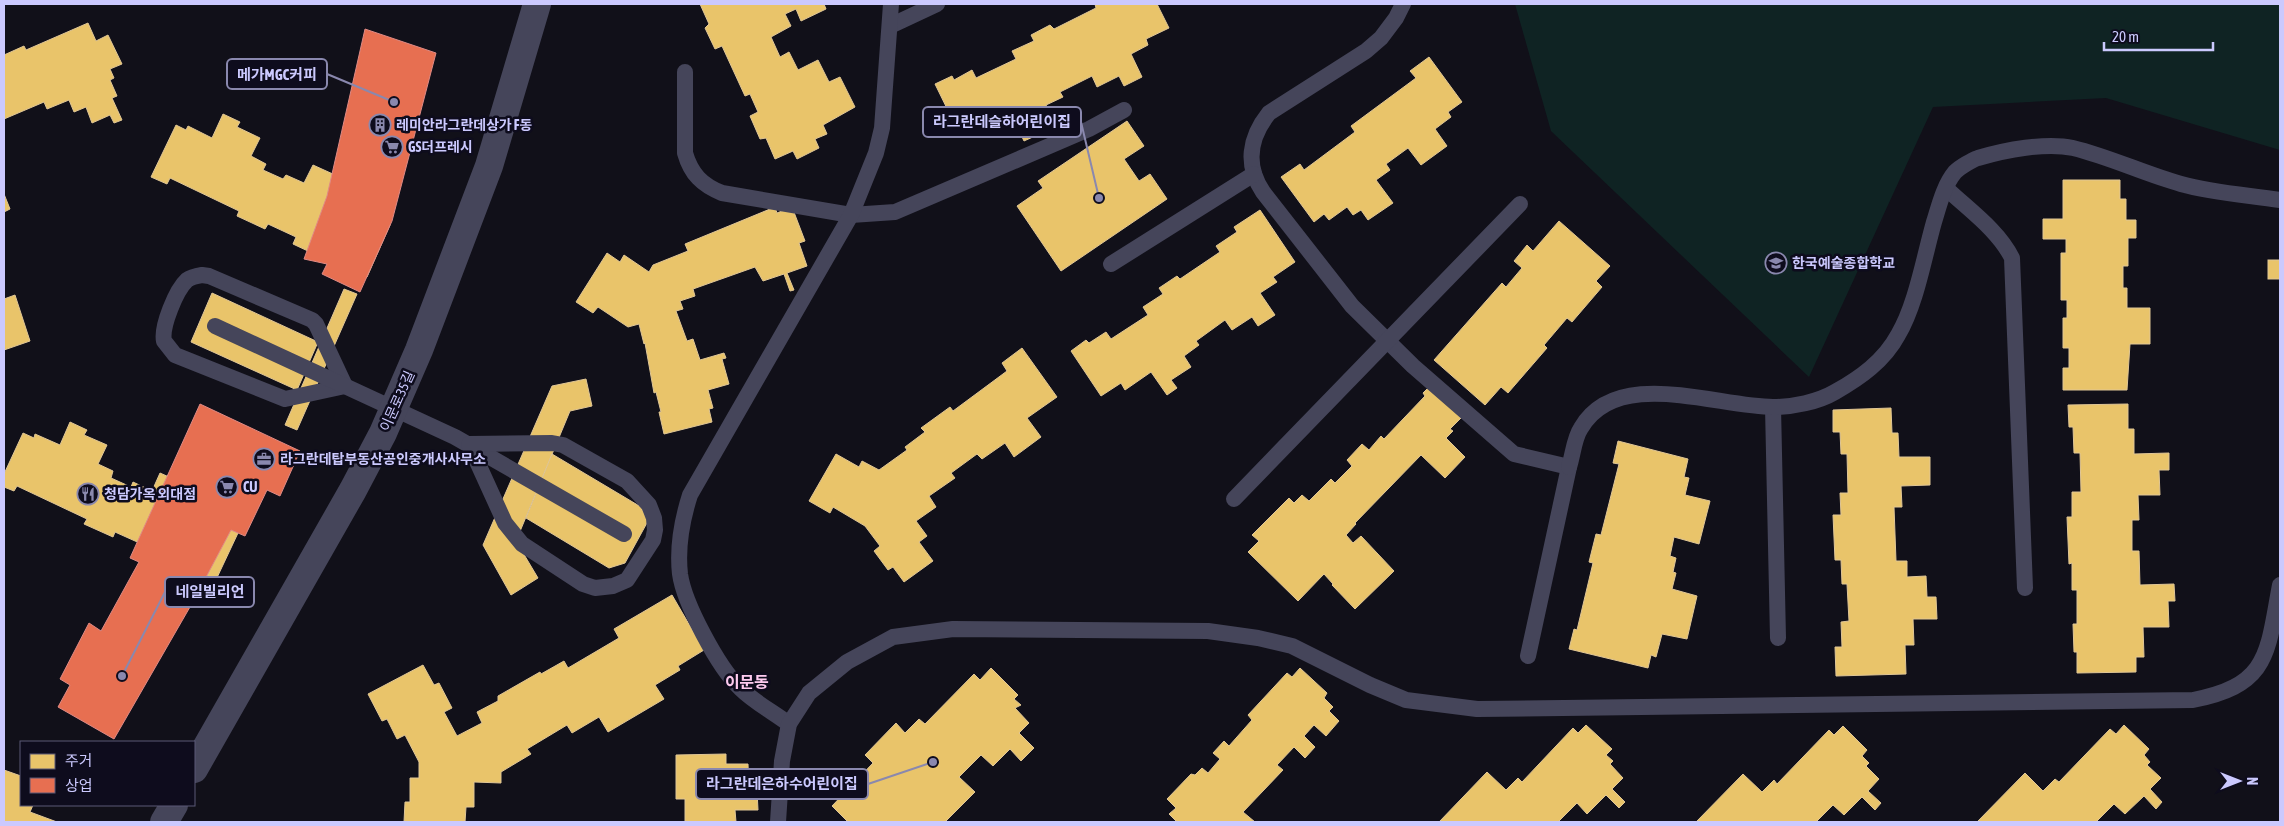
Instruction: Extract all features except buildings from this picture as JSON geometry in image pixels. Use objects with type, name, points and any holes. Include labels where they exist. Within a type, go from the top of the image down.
[{"type":"street","name":"이문로35길","points":[[195,768],[353,490],[394,408],[419,350],[489,166],[537,4]]},
{"type":"street","points":[[164,822],[173,806]]},
{"type":"lane","points":[[789,724],[740,688],[723,668],[699,628],[680,575],[679,548],[682,520],[690,494],[851,216],[876,154],[882,128],[891,4]]},
{"type":"lane","points":[[890,26],[936,4]]},
{"type":"lane","points":[[1403,4],[1396,18],[1381,38],[1366,52],[1269,113],[1260,124],[1253,140],[1251,157],[1254,174],[1263,192],[1352,306],[1387,341],[1514,454],[1569,467]]},
{"type":"lane","points":[[685,72],[685,153],[688,166],[696,178],[708,188],[722,193],[851,216],[894,212],[1089,129],[1124,110]]},
{"type":"lane","points":[[1528,656],[1569,467],[1580,428],[1609,401],[1628,395],[1650,393],[1773,407],[1802,404],[1832,394],[1861,376],[1885,355],[1899,334],[1908,311],[1942,197],[1956,172],[1975,159],[2002,152],[2035,147],[2071,148],[2182,184],[2280,200]]},
{"type":"lane","points":[[1111,264],[1254,174]]},
{"type":"lane","points":[[1946,188],[1996,235],[2006,246],[2012,258],[2024,588]]},
{"type":"lane","points":[[1234,499],[1520,204]]},
{"type":"lane","points":[[202,275],[209,276],[312,320],[316,324],[345,386],[290,399],[279,397],[175,354],[164,341],[164,326],[182,286],[187,280],[202,275]]},
{"type":"lane","points":[[215,326],[469,444],[624,534]]},
{"type":"lane","points":[[1773,407],[1778,638]]},
{"type":"lane","points":[[552,442],[627,481],[649,505],[655,530],[653,540],[627,580],[604,588],[583,584],[522,544],[504,523],[469,444],[552,442]]},
{"type":"lane","points":[[778,822],[782,762],[789,724],[809,693],[847,662],[893,637],[953,629],[1208,631],[1292,646],[1370,686],[1406,700],[1477,709],[2193,700],[2214,696],[2235,688],[2250,677],[2262,662],[2269,644],[2280,585]]},
{"type":"green space","name":"한국예술종합학교","points":[[1515,4],[2280,4],[2280,150],[2106,98],[1933,107],[1809,377],[1551,131]]},
{"type":"place","name":"메가MGC커피","points":[[394,102]]},
{"type":"place","name":"레미안라그란데상가 F동","points":[[380,125]]},
{"type":"place","name":"GS더프레시","points":[[392,147]]},
{"type":"place","name":"라그란데슬하어린이집","points":[[1099,198]]},
{"type":"place","name":"한국예술종합학교","points":[[1776,263]]},
{"type":"place","name":"라그란데탑부동산공인중개사사무소","points":[[264,459]]},
{"type":"place","name":"CU","points":[[227,487]]},
{"type":"place","name":"청담가옥 외대점","points":[[88,494]]},
{"type":"place","name":"네일빌리언","points":[[122,676]]},
{"type":"place","name":"라그란데은하수어린이집","points":[[933,762]]},
{"type":"district","name":"이문동","points":[[747,682]]}]
